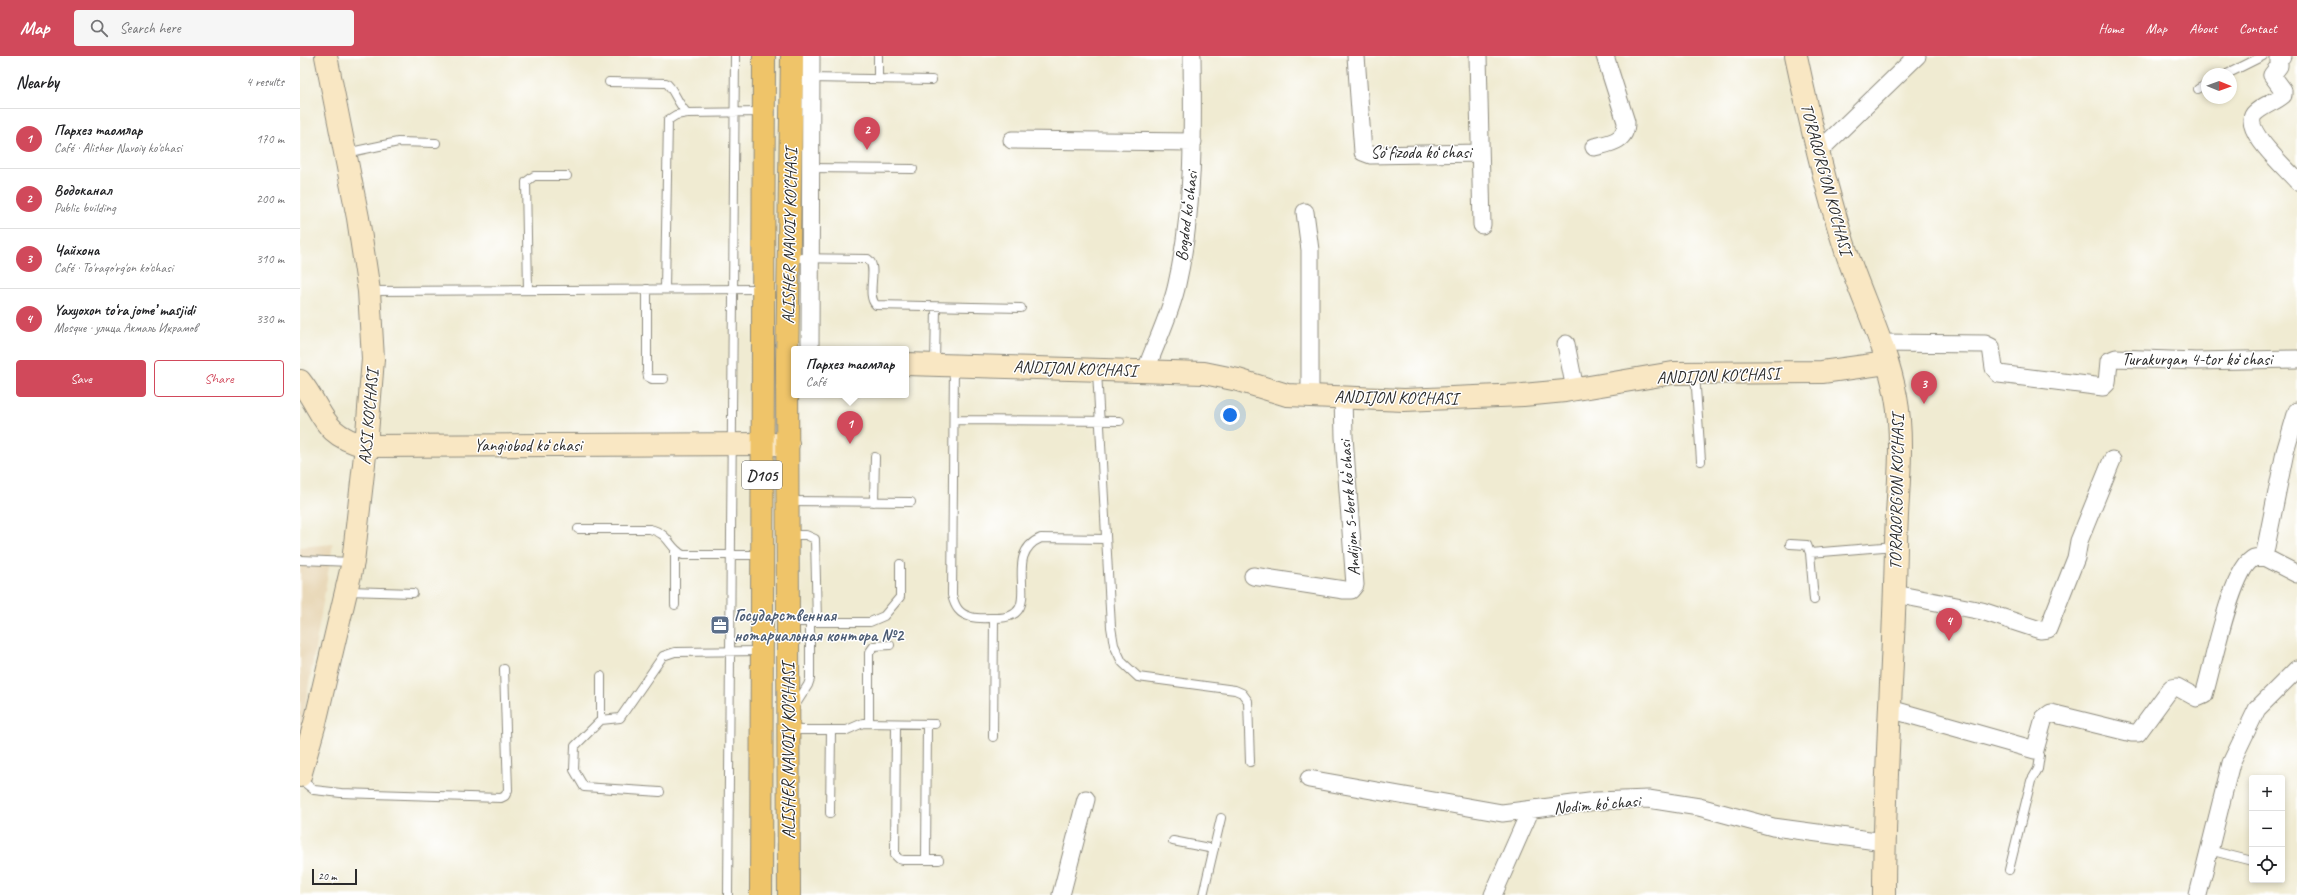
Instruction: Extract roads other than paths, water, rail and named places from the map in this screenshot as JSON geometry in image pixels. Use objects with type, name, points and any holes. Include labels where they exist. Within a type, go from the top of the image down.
[{"type":"main road","name":"ALISHER NAVOIY KO'CHASI","points":[[761,895],[764,56]]},
{"type":"main road","name":"ALISHER NAVOIY KO'CHASI","points":[[789,895],[788,444],[791,363],[789,258],[800,168],[801,78],[792,56]]},
{"type":"street","name":"AXSI KO'CHASI","points":[[300,776],[316,723],[353,562],[374,359],[369,291],[346,153],[326,56]]},
{"type":"street","points":[[801,78],[811,56]]},
{"type":"street","name":"Bogdod koʻchasi","points":[[1146,370],[1177,285],[1190,211],[1194,142],[1192,56]]},
{"type":"street","name":"Soʻfizoda koʻchasi","points":[[1356,56],[1362,152],[1371,155],[1480,153]]},
{"type":"street","points":[[1478,56],[1482,225]]},
{"type":"street","points":[[1594,147],[1617,142],[1626,131],[1626,122],[1605,56]]},
{"type":"street","name":"TO'RAQO'RG'ON KO'CHASI","points":[[1796,56],[1817,153],[1847,252],[1887,364],[1896,398],[1900,439],[1884,842],[1884,895]]},
{"type":"street","points":[[1817,153],[1917,56]]},
{"type":"street","points":[[2280,57],[2279,66],[2272,75],[2283,90],[2283,95],[2254,114],[2253,126],[2273,158],[2285,166],[2297,181]]},
{"type":"street","points":[[1012,140],[1194,142]]},
{"type":"street","points":[[800,168],[810,259],[810,346]]},
{"type":"street","points":[[1305,212],[1310,250],[1310,395]]},
{"type":"street","name":"Turakurgan 4-tor koʻchasi","points":[[1880,343],[1985,344],[1991,347],[1994,368],[1999,374],[2103,387],[2107,384],[2109,361],[2116,358],[2196,361],[2297,358]]},
{"type":"street","points":[[1566,344],[1575,389]]},
{"type":"street","name":"ANDIJON KO'CHASI","points":[[909,364],[1097,368],[1204,373],[1238,380],[1287,395],[1435,400],[1523,395],[1575,389],[1672,373],[1822,372],[1887,364]]},
{"type":"street","name":"Yangiobod koʻchasi","points":[[300,381],[324,422],[336,434],[349,442],[366,446],[788,444]]},
{"type":"street","name":"Аndijon 5-berk koʻchasi","points":[[1253,576],[1344,590],[1351,590],[1355,585],[1344,437],[1344,396]]},
{"type":"street","points":[[2264,557],[2291,454],[2297,411]]},
{"type":"street","points":[[1895,594],[1982,611],[2040,630],[2048,629],[2076,558],[2079,541],[2112,460]]},
{"type":"street","points":[[1890,709],[2035,750],[2044,718],[2051,713],[2136,733],[2140,731],[2171,688],[2175,686],[2196,698],[2202,697],[2213,667],[2214,653],[2228,605],[2244,568],[2254,558],[2264,557],[2297,574]]},
{"type":"street","points":[[2198,895],[2231,763],[2257,709],[2297,669]]},
{"type":"street","name":"Nodim koʻchasi","points":[[1309,779],[1502,813],[1530,811],[1597,801],[1648,799],[1698,807],[1773,827],[1884,842]]},
{"type":"street","points":[[1061,895],[1086,799]]},
{"type":"street","points":[[1493,895],[1530,811]]},
{"type":"lane","points":[[728,895],[732,289],[736,112],[735,56]]},
{"type":"lane","points":[[878,56],[878,79]]},
{"type":"lane","points":[[2237,69],[2263,56]]},
{"type":"lane","points":[[801,78],[932,80]]},
{"type":"lane","points":[[609,82],[666,83],[670,85],[677,101],[687,113]]},
{"type":"lane","points":[[666,289],[668,120],[676,115],[687,113],[763,112]]},
{"type":"lane","points":[[346,153],[398,142],[436,142]]},
{"type":"lane","points":[[800,168],[912,169]]},
{"type":"lane","points":[[528,290],[526,182],[534,176],[567,176]]},
{"type":"lane","points":[[789,258],[864,259],[870,261],[872,297],[876,305],[1021,308]]},
{"type":"lane","points":[[647,289],[648,377],[652,379],[664,379]]},
{"type":"lane","points":[[369,291],[762,289]]},
{"type":"lane","points":[[936,307],[954,420],[952,595],[955,606],[963,615],[974,618],[1013,617],[1019,611],[1022,602],[1022,557],[1026,547],[1032,542],[1041,538],[1106,539]]},
{"type":"lane","points":[[1097,368],[1111,627],[1114,645],[1122,662],[1138,677],[1235,690],[1242,693],[1248,701],[1250,762]]},
{"type":"lane","points":[[1695,372],[1701,461]]},
{"type":"lane","points":[[954,420],[1120,421]]},
{"type":"lane","points":[[874,502],[875,457]]},
{"type":"lane","points":[[788,501],[911,502]]},
{"type":"lane","points":[[578,529],[650,529],[660,532],[669,539],[675,551],[674,605]]},
{"type":"lane","points":[[788,535],[806,535],[814,539],[813,622],[810,679],[788,723],[831,730],[847,730],[863,723],[931,724],[926,860]]},
{"type":"lane","points":[[1790,544],[1807,545],[1810,553],[1814,600]]},
{"type":"lane","points":[[1810,553],[1896,546]]},
{"type":"lane","points":[[675,551],[683,555],[762,555]]},
{"type":"lane","points":[[300,560],[353,562]]},
{"type":"lane","points":[[788,622],[870,622],[880,619],[900,597],[900,564]]},
{"type":"lane","points":[[347,591],[413,593]]},
{"type":"lane","points":[[993,737],[994,618]]},
{"type":"lane","points":[[869,724],[870,653],[874,646],[890,645]]},
{"type":"lane","points":[[660,792],[584,787],[574,770],[575,746],[601,720],[620,718],[663,656],[675,652],[762,651]]},
{"type":"lane","points":[[300,780],[314,790],[501,798],[506,796],[508,790],[504,669]]},
{"type":"lane","points":[[601,676],[601,720]]},
{"type":"lane","points":[[896,724],[895,855],[899,859],[903,860],[939,860]]},
{"type":"lane","points":[[830,813],[831,730]]},
{"type":"lane","points":[[2008,870],[2031,781],[2038,769],[2041,758],[2035,750]]},
{"type":"lane","points":[[1203,895],[1221,818]]},
{"type":"lane","points":[[1173,841],[1214,849]]},
{"type":"lane","points":[[2209,850],[2249,860]]},
{"type":"place","name":"Водоканал","points":[[867,150]]},
{"type":"place","name":"Чайхона","points":[[1924,404]]},
{"type":"place","name":"Пархез таомлар","points":[[850,444]]},
{"type":"place","name":"Государственная нотариальная контора №2","points":[[720,625]]},
{"type":"place","name":"Yaxyoxon to‘ra jome’ masjidi","points":[[1949,641]]}]
